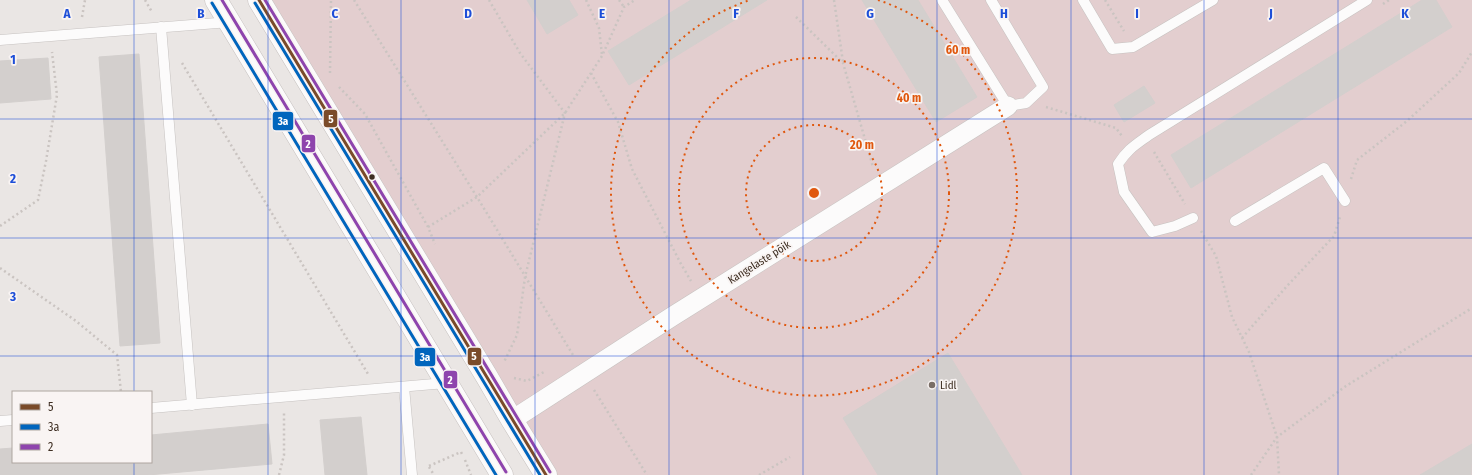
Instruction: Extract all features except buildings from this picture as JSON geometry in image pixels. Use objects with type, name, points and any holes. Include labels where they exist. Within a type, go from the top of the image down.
[{"type":"main road","points":[[216,0],[502,475]]},
{"type":"main road","points":[[259,0],[546,475]]},
{"type":"street","name":"Kangelaste põik","points":[[512,420],[673,316],[1017,104]]},
{"type":"lane","points":[[942,0],[1017,104],[1043,87],[991,0]]},
{"type":"lane","points":[[1083,0],[1112,49],[1133,47],[1213,0]]},
{"type":"lane","points":[[1194,218],[1175,226],[1152,232],[1124,192],[1118,164],[1130,148],[1367,0]]},
{"type":"lane","points":[[0,40],[230,22]]},
{"type":"lane","points":[[161,27],[192,405]]},
{"type":"lane","points":[[1235,220],[1324,168],[1345,201]]},
{"type":"lane","points":[[152,408],[446,383]]},
{"type":"lane","points":[[404,387],[412,475]]},
{"type":"lane","points":[[0,421],[12,420]]},
{"type":"path","points":[[145,0],[161,27]]},
{"type":"path","points":[[330,76],[331,0]]},
{"type":"path","points":[[354,0],[477,197],[647,475]]},
{"type":"path","points":[[489,0],[520,53],[565,113]]},
{"type":"path","points":[[586,0],[599,28],[602,56]]},
{"type":"path","points":[[619,0],[624,7]]},
{"type":"path","points":[[428,227],[477,197],[565,113],[602,56],[624,7],[635,0]]},
{"type":"path","points":[[834,0],[844,63],[875,174]]},
{"type":"path","points":[[1105,0],[1133,47]]},
{"type":"path","points":[[796,18],[844,63]]},
{"type":"path","points":[[0,226],[38,200],[57,95],[50,36]]},
{"type":"path","points":[[181,61],[377,389]]},
{"type":"path","points":[[591,73],[618,122],[632,169],[681,264],[693,284]]},
{"type":"path","points":[[335,82],[365,114],[428,227],[436,248]]},
{"type":"path","points":[[1017,104],[1059,110],[1116,128],[1130,148]]},
{"type":"path","points":[[502,368],[517,335],[525,277],[565,113]]},
{"type":"path","points":[[1145,138],[1216,256],[1232,316],[1249,352],[1277,437],[1279,475]]},
{"type":"path","points":[[0,268],[76,321],[117,355],[121,391]]},
{"type":"path","points":[[1251,475],[1277,437],[1346,386],[1472,308]]},
{"type":"path","points":[[511,377],[526,380],[547,371]]},
{"type":"path","points":[[279,475],[284,455],[284,397]]},
{"type":"path","points":[[409,438],[434,475]]},
{"type":"path","points":[[429,466],[461,452],[471,475]]},
{"type":"path","points":[[759,475],[790,457]]},
{"type":"shaded area","points":[[270,0],[1472,0],[1472,475],[548,475]]},
{"type":"transit line","name":"2","points":[[222,0],[506,472]]},
{"type":"transit line","name":"5","points":[[259,0],[546,475]]},
{"type":"transit line","name":"2","points":[[265,0],[550,472]]},
{"type":"transit line","name":"3a","points":[[212,3],[496,475]]},
{"type":"transit line","name":"3a","points":[[255,3],[540,475]]},
{"type":"place","name":"Lidl","points":[[932,385]]}]
